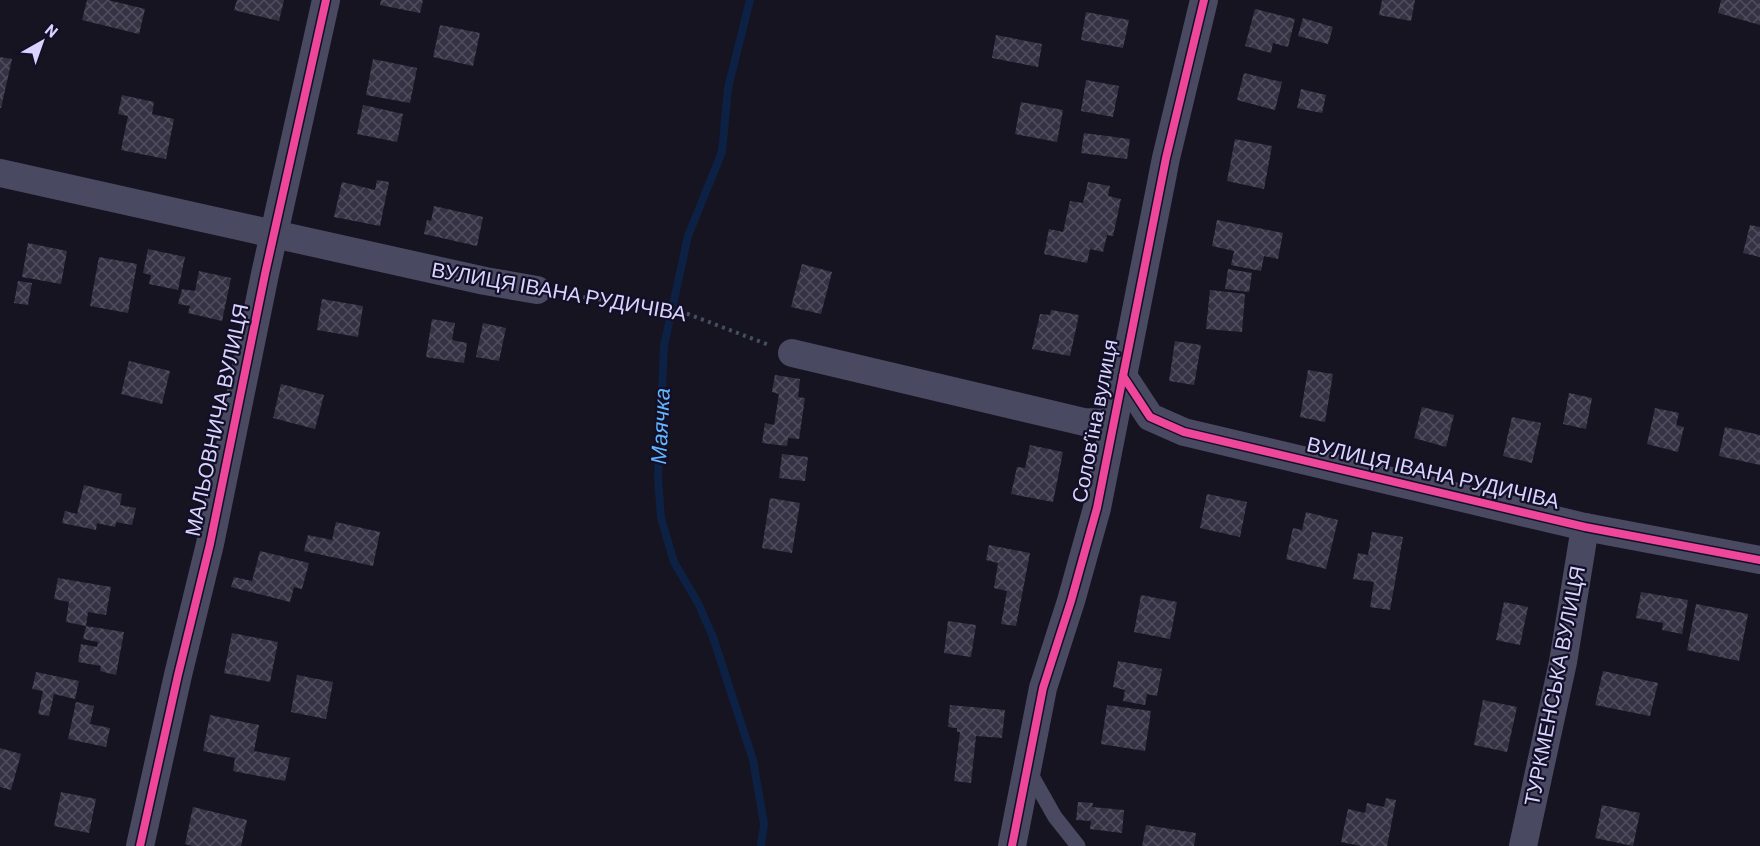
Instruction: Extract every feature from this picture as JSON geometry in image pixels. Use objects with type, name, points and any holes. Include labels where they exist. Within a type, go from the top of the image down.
[{"type":"street","name":"МАЛЬОВНИЧА ВУЛИЦЯ","points":[[140,846],[210,544],[326,0]]},
{"type":"street","name":"Соловʼїна вулиця","points":[[1012,846],[1043,688],[1071,601],[1097,508],[1166,158],[1204,0]]},
{"type":"street","name":"ВУЛИЦЯ ІВАНА РУДИЧІВА","points":[[0,173],[485,281],[537,290]]},
{"type":"street","points":[[792,353],[1084,422],[1113,423]]},
{"type":"street","name":"ВУЛИЦЯ ІВАНА РУДИЧІВА","points":[[1122,376],[1150,417],[1184,432],[1585,527],[1760,560]]},
{"type":"street","name":"ТУРКМЕНСЬКА ВУЛИЦЯ","points":[[1523,846],[1563,662],[1585,527]]},
{"type":"lane","points":[[1027,768],[1055,817],[1078,846]]},
{"type":"building","points":[[87,0],[108,0],[145,9],[139,34],[82,20]]},
{"type":"building","points":[[237,0],[284,0],[279,21],[234,10]]},
{"type":"building","points":[[381,0],[423,0],[420,13],[380,5]]},
{"type":"building","points":[[1382,0],[1415,0],[1411,21],[1379,15]]},
{"type":"building","points":[[1721,0],[1760,0],[1760,25],[1718,13]]},
{"type":"building","points":[[1255,9],[1295,19],[1288,47],[1273,43],[1271,53],[1245,46]]},
{"type":"building","points":[[1086,12],[1129,20],[1123,48],[1081,40]]},
{"type":"building","points":[[1303,18],[1333,27],[1328,44],[1298,36]]},
{"type":"building","points":[[440,25],[480,33],[473,66],[433,57]]},
{"type":"building","points":[[996,35],[1042,44],[1038,67],[992,58]]},
{"type":"building","points":[[0,57],[12,59],[1,108],[0,108]]},
{"type":"building","points":[[373,59],[417,68],[410,103],[366,95]]},
{"type":"building","points":[[1244,73],[1282,82],[1275,110],[1237,100]]},
{"type":"building","points":[[1086,80],[1119,86],[1113,117],[1081,111]]},
{"type":"building","points":[[1301,89],[1326,95],[1322,113],[1297,108]]},
{"type":"building","points":[[122,95],[154,102],[152,114],[174,119],[166,159],[121,150],[128,116],[118,114]]},
{"type":"building","points":[[1021,102],[1063,110],[1057,142],[1015,134]]},
{"type":"building","points":[[363,105],[403,114],[397,142],[357,134]]},
{"type":"building","points":[[1084,133],[1130,139],[1127,159],[1081,153]]},
{"type":"building","points":[[1235,139],[1272,146],[1264,189],[1227,181]]},
{"type":"building","points":[[377,180],[389,182],[380,226],[334,217],[342,182],[375,190]]},
{"type":"building","points":[[1088,182],[1110,186],[1108,196],[1121,199],[1113,236],[1107,235],[1103,252],[1090,249],[1087,263],[1044,254],[1049,229],[1063,232],[1070,201],[1083,203]]},
{"type":"building","points":[[434,206],[483,217],[477,246],[424,234],[427,220],[431,221]]},
{"type":"building","points":[[1217,220],[1283,233],[1278,259],[1264,256],[1261,271],[1231,265],[1234,251],[1212,246]]},
{"type":"building","points":[[1750,225],[1760,227],[1760,257],[1743,253]]},
{"type":"building","points":[[28,243],[67,251],[61,284],[22,277]]},
{"type":"building","points":[[148,249],[185,257],[178,290],[149,284],[151,275],[143,273]]},
{"type":"building","points":[[99,257],[137,264],[128,313],[90,306]]},
{"type":"building","points":[[802,264],[832,272],[821,314],[791,307]]},
{"type":"building","points":[[1228,269],[1252,273],[1249,292],[1225,289]]},
{"type":"building","points":[[199,271],[231,278],[222,321],[188,313],[190,306],[178,304],[182,289],[195,291]]},
{"type":"building","points":[[18,281],[32,283],[28,305],[14,303]]},
{"type":"building","points":[[1210,290],[1245,294],[1242,332],[1206,329]]},
{"type":"building","points":[[322,299],[363,306],[358,337],[317,330]]},
{"type":"building","points":[[1051,310],[1079,315],[1070,356],[1032,349],[1040,314],[1050,315]]},
{"type":"building","points":[[432,319],[455,323],[452,340],[467,343],[464,363],[426,357]]},
{"type":"building","points":[[483,323],[506,328],[499,361],[476,357]]},
{"type":"building","points":[[1175,341],[1201,345],[1194,385],[1169,381]]},
{"type":"building","points":[[129,361],[170,371],[162,404],[121,394]]},
{"type":"building","points":[[1308,370],[1333,374],[1325,422],[1300,417]]},
{"type":"building","points":[[775,375],[800,379],[798,397],[805,398],[799,439],[788,438],[787,446],[762,443],[765,423],[774,425],[779,394],[772,392]]},
{"type":"building","points":[[281,384],[324,395],[315,429],[273,418]]},
{"type":"building","points":[[1569,393],[1592,398],[1586,429],[1563,424]]},
{"type":"building","points":[[1422,407],[1454,415],[1446,447],[1414,438]]},
{"type":"building","points":[[1655,408],[1679,413],[1676,425],[1684,427],[1678,452],[1647,444]]},
{"type":"building","points":[[1512,417],[1541,423],[1532,463],[1503,456]]},
{"type":"building","points":[[1725,427],[1760,435],[1760,465],[1719,456]]},
{"type":"building","points":[[1030,445],[1063,452],[1053,502],[1011,494],[1017,467],[1025,468]]},
{"type":"building","points":[[782,454],[808,457],[805,481],[779,478]]},
{"type":"building","points":[[84,485],[122,494],[120,505],[136,508],[132,525],[116,522],[115,527],[97,523],[96,530],[62,523],[65,511],[77,514]]},
{"type":"building","points":[[1207,494],[1247,502],[1240,537],[1200,528]]},
{"type":"building","points":[[770,498],[800,503],[792,553],[762,548]]},
{"type":"building","points":[[1306,512],[1338,520],[1326,569],[1286,559],[1293,528],[1302,530]]},
{"type":"building","points":[[336,522],[380,532],[373,566],[304,551],[308,535],[332,540]]},
{"type":"building","points":[[1372,532],[1403,537],[1390,610],[1370,607],[1374,582],[1353,579],[1358,553],[1368,555]]},
{"type":"building","points":[[989,545],[1030,553],[1016,626],[1001,624],[1007,591],[994,588],[998,563],[986,560]]},
{"type":"building","points":[[260,551],[309,563],[302,589],[294,587],[290,602],[231,587],[234,577],[252,581]]},
{"type":"building","points":[[58,578],[111,587],[106,615],[88,612],[86,626],[66,622],[69,602],[54,599]]},
{"type":"building","points":[[1641,592],[1688,600],[1682,634],[1662,630],[1663,623],[1636,618]]},
{"type":"building","points":[[1141,595],[1177,602],[1170,639],[1134,632]]},
{"type":"building","points":[[1504,602],[1528,607],[1520,645],[1496,640]]},
{"type":"building","points":[[1696,604],[1748,614],[1739,661],[1687,650]]},
{"type":"building","points":[[948,621],[976,625],[971,657],[944,653]]},
{"type":"building","points":[[86,626],[124,632],[116,675],[100,671],[101,666],[78,662],[81,644],[97,647],[98,642],[83,639]]},
{"type":"building","points":[[232,633],[278,642],[270,682],[224,673]]},
{"type":"building","points":[[1118,661],[1162,669],[1157,696],[1147,694],[1145,705],[1123,701],[1125,690],[1113,687]]},
{"type":"building","points":[[1603,671],[1658,683],[1650,716],[1595,705]]},
{"type":"building","points":[[36,672],[79,681],[75,699],[54,694],[49,716],[38,714],[43,691],[32,689]]},
{"type":"building","points":[[297,675],[333,682],[326,719],[291,712]]},
{"type":"building","points":[[1483,700],[1517,707],[1507,752],[1474,745]]},
{"type":"building","points":[[76,702],[94,706],[90,724],[110,728],[106,747],[68,739]]},
{"type":"building","points":[[950,705],[1005,710],[1002,738],[976,736],[971,783],[954,781],[960,732],[957,732],[957,728],[948,727]]},
{"type":"building","points":[[1107,705],[1151,711],[1145,751],[1101,744]]},
{"type":"building","points":[[210,715],[259,725],[254,751],[290,758],[285,781],[233,771],[235,758],[203,751]]},
{"type":"building","points":[[0,748],[21,754],[11,790],[0,787]]},
{"type":"building","points":[[61,792],[96,799],[89,833],[54,826]]},
{"type":"building","points":[[1386,798],[1396,800],[1387,846],[1361,846],[1341,842],[1348,809],[1365,813],[1367,803],[1384,807]]},
{"type":"building","points":[[1078,802],[1093,803],[1092,807],[1124,810],[1122,833],[1090,829],[1091,821],[1076,820]]},
{"type":"building","points":[[1602,805],[1640,813],[1633,846],[1595,838]]},
{"type":"building","points":[[193,807],[247,820],[241,846],[185,844]]},
{"type":"building","points":[[1146,825],[1196,833],[1194,846],[1142,846]]},
{"type":"waterway","name":"Маячка","points":[[750,0],[728,88],[722,152],[688,236],[664,346],[658,478],[661,518],[674,562],[698,603],[713,637],[753,760],[764,824],[761,846]]},
{"type":"cycle path","points":[[140,846],[210,544],[265,274],[326,0]]},
{"type":"cycle path","points":[[1012,846],[1043,688],[1071,601],[1097,508],[1166,158],[1204,0]]},
{"type":"cycle path","points":[[1123,376],[1150,417],[1184,432],[1585,527],[1760,560]]}]
